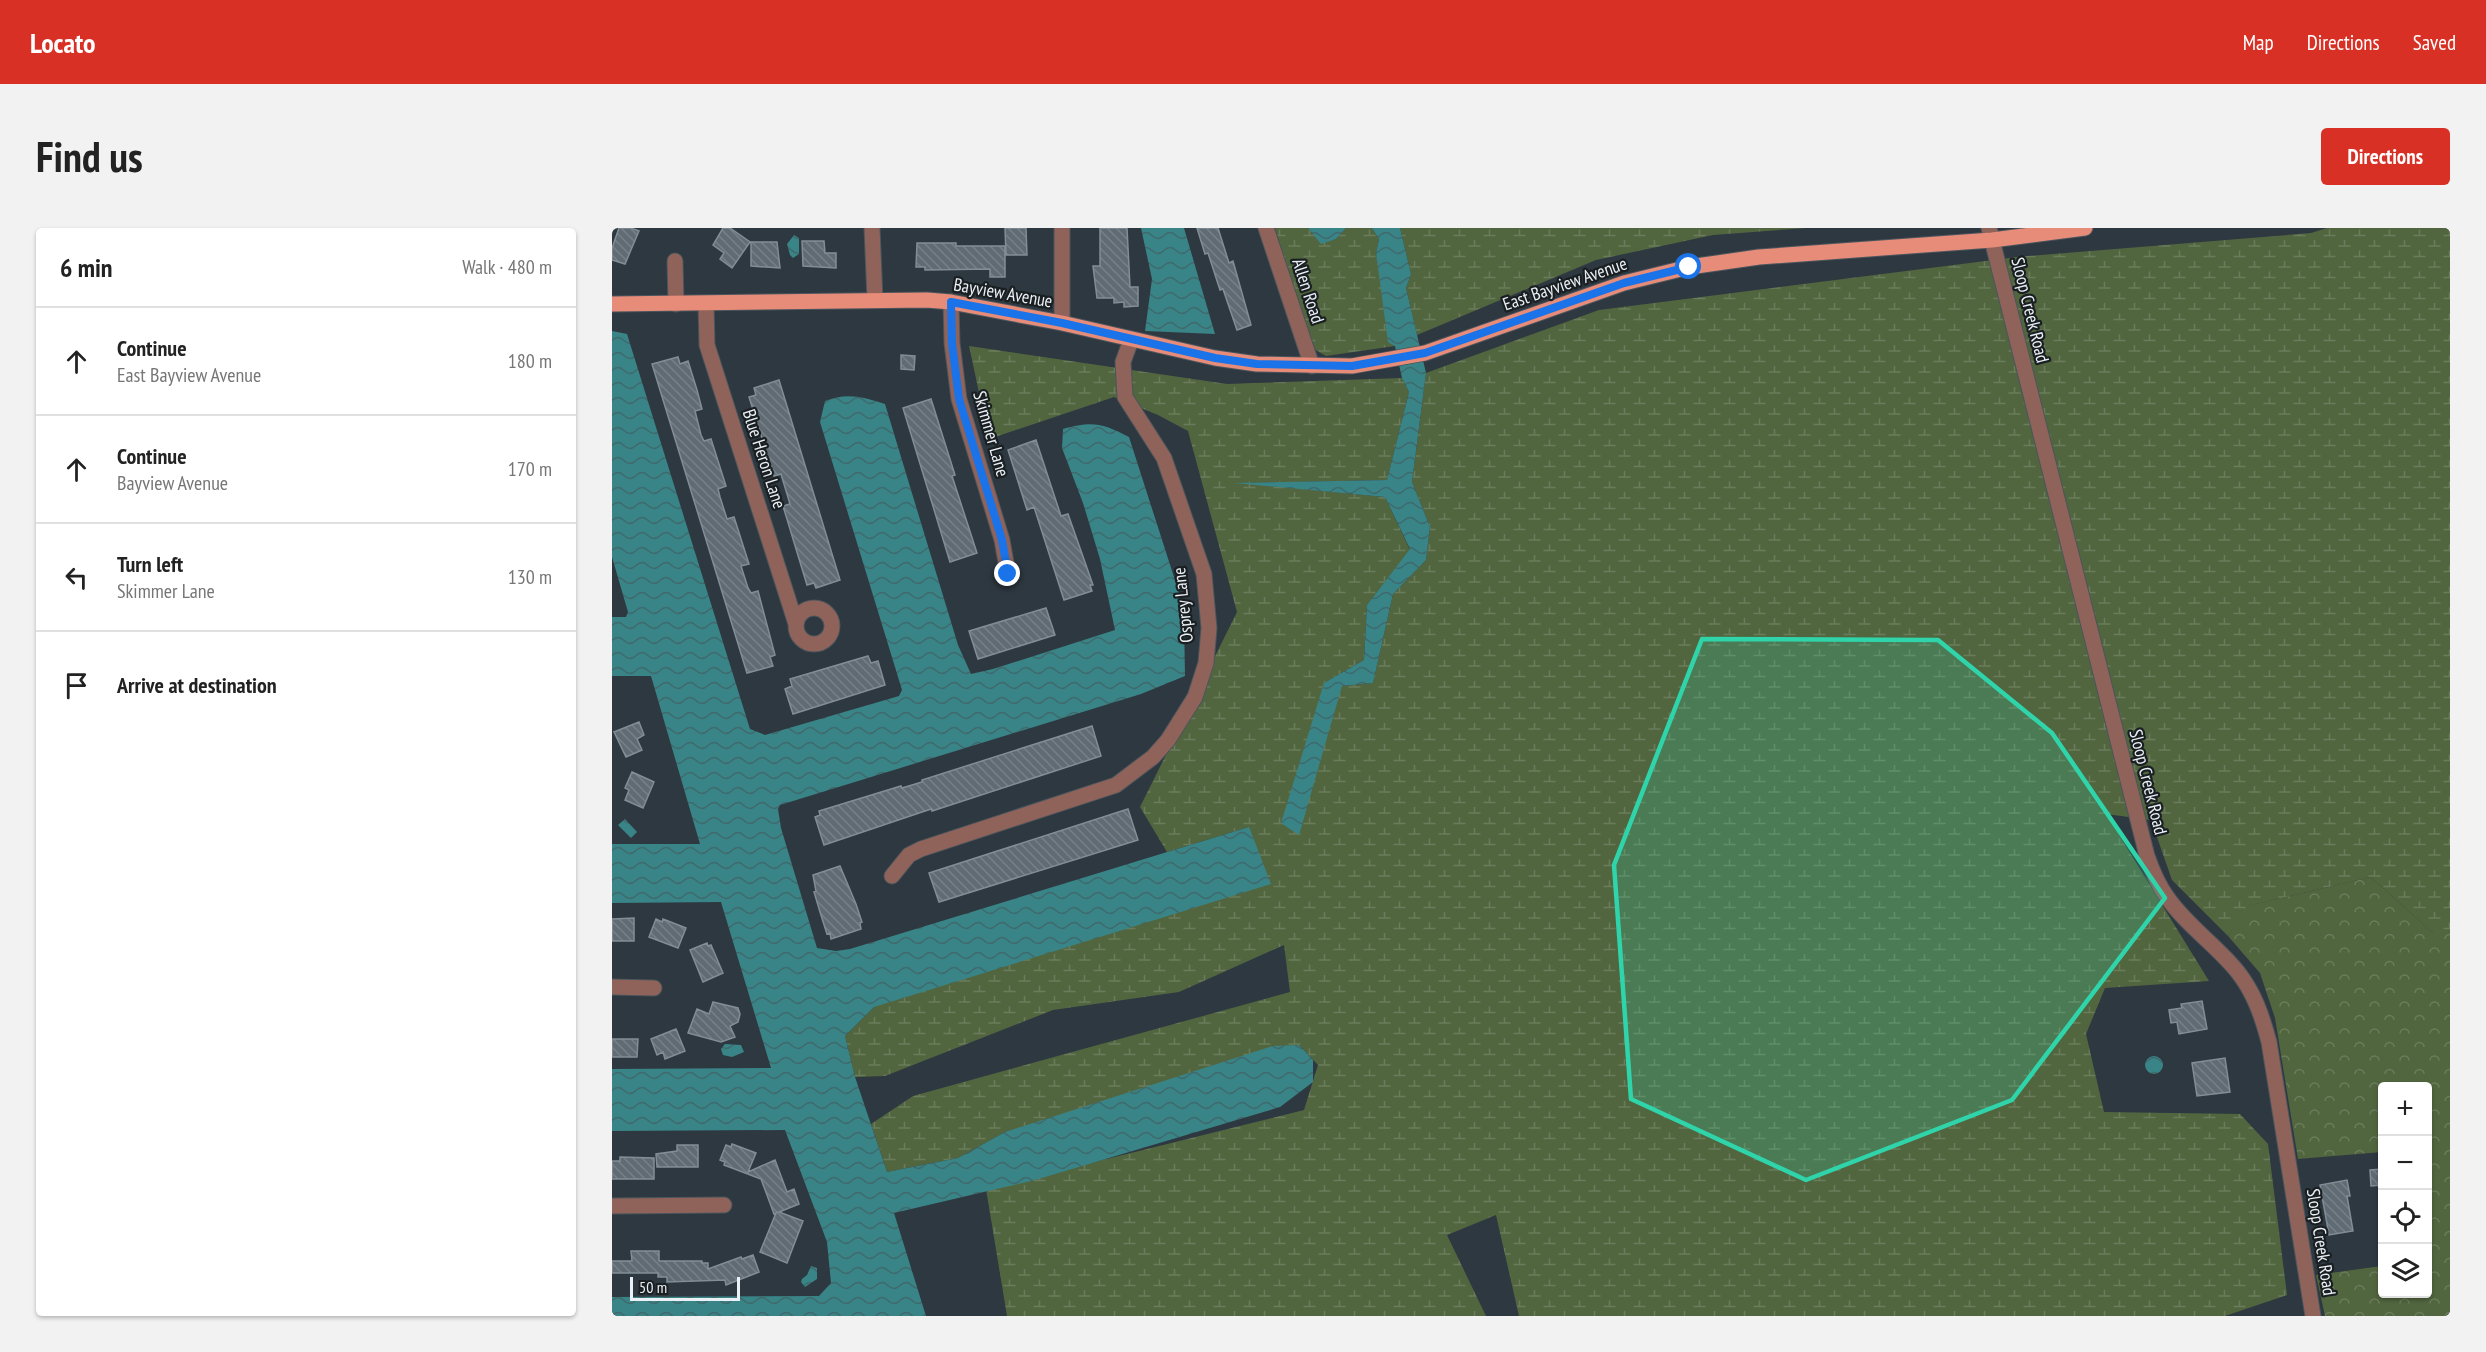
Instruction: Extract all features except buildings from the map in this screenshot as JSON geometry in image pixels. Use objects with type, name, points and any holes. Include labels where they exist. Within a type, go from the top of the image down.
[{"type":"main road","name":"East Bayview Avenue","points":[[1312,366],[1352,366],[1396,360],[1425,353],[1624,283],[1689,267],[1759,257],[1990,234],[2085,228]]},
{"type":"main road","name":"Bayview Avenue","points":[[612,304],[875,300],[951,302],[1062,323],[1131,340],[1226,359],[1257,364],[1312,366]]},
{"type":"street","points":[[872,228],[875,300]]},
{"type":"street","points":[[1062,228],[1062,323]]},
{"type":"street","name":"Allen Road","points":[[1266,228],[1312,366]]},
{"type":"street","name":"Sloop Creek Road","points":[[1990,234],[2147,856],[2166,896],[2236,970],[2250,990],[2262,1017],[2269,1042],[2313,1316]]},
{"type":"street","points":[[675,261],[676,304]]},
{"type":"street","name":"Skimmer Lane","points":[[951,302],[952,343],[959,399],[1002,540],[1008,574]]},
{"type":"street","name":"Blue Heron Lane","points":[[706,304],[707,345],[796,624]]},
{"type":"street","name":"Osprey Lane","points":[[892,876],[909,855],[921,849],[1116,785],[1153,756],[1168,740],[1195,697],[1206,663],[1209,627],[1204,574],[1164,458],[1125,397],[1124,362],[1131,340]]},
{"type":"street","points":[[612,987],[654,988]]},
{"type":"street","points":[[612,1206],[724,1205]]},
{"type":"highlighted area","points":[[1702,639],[1938,640],[2052,733],[2165,898],[2012,1100],[1806,1180],[1631,1099],[1614,865]]},
{"type":"green space","points":[[1275,228],[1308,228],[1321,243],[1336,239],[1346,228],[1372,228],[1379,239],[1376,253],[1395,346],[1326,356],[1312,348]]},
{"type":"green space","points":[[1400,228],[1806,228],[1713,235],[1596,260],[1417,335],[1406,288],[1411,274]]},
{"type":"green space","points":[[2327,228],[2450,228],[2450,933],[2433,933],[2371,877],[2248,906],[2228,936],[2172,880],[2151,820],[2106,814],[2209,981],[2105,988],[2086,1034],[2104,1112],[2240,1114],[2268,1144],[2287,1295],[2225,1316],[1519,1316],[1496,1215],[1447,1235],[1486,1316],[1007,1316],[986,1189],[1304,1110],[1318,1065],[1299,1045],[1005,1132],[958,1158],[887,1172],[871,1124],[913,1096],[1290,992],[1284,945],[1179,992],[1053,1010],[885,1076],[855,1077],[845,1036],[874,1007],[1249,827],[1167,852],[1140,807],[1237,612],[1188,431],[1158,415],[1114,397],[989,439],[969,346],[1227,384],[1402,378],[1409,392],[1387,480],[1242,483],[1385,497],[1410,550],[1367,605],[1364,660],[1324,683],[1342,686],[1373,683],[1393,594],[1426,560],[1430,527],[1412,482],[1426,373],[1599,310],[2017,257],[2311,233]]},
{"type":"green space","points":[[2371,877],[2433,933],[2450,933],[2450,1316],[2325,1316],[2316,1275],[2378,1267],[2378,1298],[2432,1298],[2432,1082],[2378,1082],[2378,1152],[2298,1159],[2275,1018],[2260,973],[2228,936],[2247,906]]},
{"type":"water","points":[[1141,228],[1184,228],[1215,334],[1145,331],[1152,279]]},
{"type":"water","points":[[1308,228],[1346,228],[1336,239],[1321,244]]},
{"type":"water","points":[[1372,228],[1400,228],[1411,274],[1406,288],[1426,373],[1412,482],[1430,527],[1426,560],[1393,594],[1373,683],[1342,686],[1299,835],[1281,823],[1324,683],[1364,660],[1367,605],[1410,549],[1385,497],[1234,483],[1387,480],[1409,392],[1402,378],[1395,346],[1388,342],[1376,253],[1379,239]]},
{"type":"water","points":[[794,235],[799,238],[799,254],[793,258],[787,244]]},
{"type":"water","points":[[612,331],[627,334],[750,729],[765,735],[899,696],[902,690],[820,422],[825,401],[833,398],[855,396],[885,404],[958,645],[971,674],[1115,630],[1100,559],[1083,503],[1062,448],[1063,429],[1090,424],[1104,426],[1129,437],[1182,602],[1185,676],[1141,694],[780,805],[778,809],[781,828],[817,948],[836,951],[850,949],[1249,827],[1271,884],[874,1007],[845,1036],[855,1077],[887,1172],[958,1158],[1005,1132],[1273,1046],[1299,1045],[1313,1060],[1313,1082],[1280,1107],[1035,1180],[894,1213],[926,1316],[612,1316],[612,1297],[819,1296],[831,1283],[827,1242],[785,1130],[612,1131],[612,1069],[771,1068],[721,902],[612,903],[612,844],[700,844],[651,676],[612,676],[612,617],[626,617],[628,612],[612,557]]},
{"type":"water","points":[[625,819],[637,832],[631,838],[618,825]]},
{"type":"water","points":[[725,1044],[741,1045],[744,1052],[732,1057],[723,1055],[721,1049]]},
{"type":"water","points":[[2154,1056],[2160,1059],[2163,1065],[2160,1071],[2154,1074],[2148,1071],[2145,1065],[2148,1059]]},
{"type":"water","points":[[811,1266],[817,1268],[817,1279],[805,1287],[801,1282]]},
{"type":"route","points":[[1008,574],[1002,540],[959,399],[952,343],[951,302],[1062,323],[1215,358],[1257,364],[1352,366],[1396,360],[1425,353],[1624,283],[1689,267]]}]
